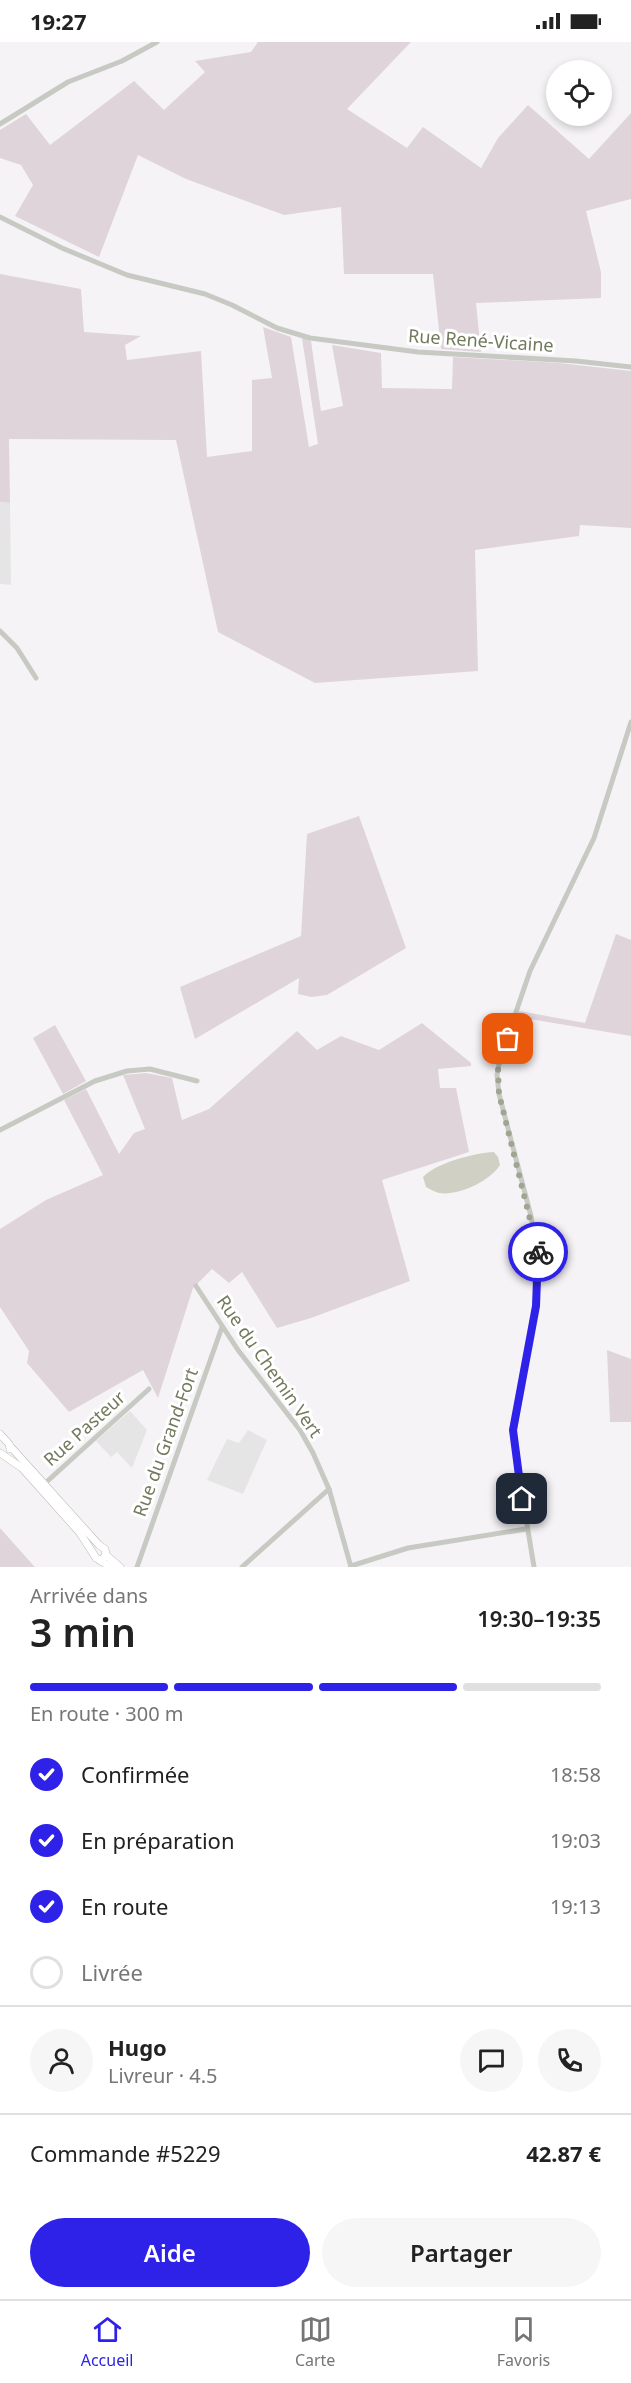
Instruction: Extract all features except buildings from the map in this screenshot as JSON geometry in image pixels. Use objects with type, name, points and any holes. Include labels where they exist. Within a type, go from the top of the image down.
[{"type":"main road","points":[[4,1441],[80,1533],[96,1560],[111,1567]]},
{"type":"main road","points":[[1,1453],[8,1452],[4,1441]]},
{"type":"main road","points":[[1,1453],[42,1486],[120,1567]]},
{"type":"main road","points":[[96,1560],[96,1549],[101,1547]]},
{"type":"main road","points":[[96,1560],[104,1559],[106,1555]]},
{"type":"street","points":[[0,124],[69,82],[122,61],[157,42]]},
{"type":"street","name":"Rue René-Vicaine","points":[[0,217],[62,248],[127,275],[205,294],[277,328],[328,341],[418,352],[576,361],[631,367]]},
{"type":"street","points":[[0,631],[17,648],[36,678]]},
{"type":"street","points":[[534,1567],[513,1439],[536,1306],[539,1262],[531,1216],[499,1094],[498,1070],[530,971],[594,838],[631,722]]},
{"type":"street","points":[[0,1130],[95,1081],[127,1071],[150,1069],[197,1081]]},
{"type":"street","name":"Rue du Chemin Vert","points":[[196,1286],[222,1326],[300,1430],[329,1490],[351,1567]]},
{"type":"street","name":"Rue du Grand-Fort","points":[[137,1567],[222,1326]]},
{"type":"street","name":"Rue Pasteur","points":[[42,1486],[149,1389]]},
{"type":"street","points":[[242,1567],[329,1490]]},
{"type":"street","points":[[351,1567],[408,1548],[526,1529]]},
{"type":"shaded area","points":[[258,42],[411,42],[347,109],[407,148],[423,127],[481,168],[498,138],[528,105],[546,121],[546,126],[552,126],[589,159],[631,113],[631,199],[586,211],[601,272],[601,298],[476,303],[481,352],[441,349],[433,274],[344,274],[341,207],[284,215],[186,179],[138,155],[99,257],[15,216],[33,185],[21,165],[0,158],[0,130],[26,114],[50,145],[134,81],[164,110],[205,72],[195,61],[251,52]]},
{"type":"shaded area","points":[[0,274],[81,289],[84,332],[141,336],[125,345],[127,360],[201,351],[207,457],[252,451],[252,380],[272,378],[263,327],[291,337],[309,447],[318,444],[302,338],[311,341],[321,411],[343,406],[332,345],[381,353],[382,388],[452,389],[453,357],[559,363],[631,371],[631,528],[580,525],[579,536],[475,550],[478,671],[315,683],[218,632],[176,440],[9,439],[10,503],[0,502]]},
{"type":"shaded area","points":[[0,502],[10,503],[11,585],[0,584]]},
{"type":"shaded area","points":[[359,816],[406,948],[327,995],[311,997],[298,994],[299,978],[195,1039],[180,987],[301,936],[307,834]]},
{"type":"shaded area","points":[[616,934],[631,940],[631,1036],[518,1017],[519,1011],[585,1023]]},
{"type":"shaded area","points":[[422,1023],[471,1063],[471,1066],[438,1069],[440,1088],[456,1088],[469,1152],[382,1180],[410,1281],[311,1318],[277,1328],[242,1272],[229,1283],[212,1269],[193,1288],[158,1398],[143,1370],[69,1412],[27,1363],[29,1351],[0,1307],[0,1229],[46,1200],[103,1175],[64,1100],[86,1089],[119,1154],[134,1133],[145,1129],[123,1075],[146,1073],[172,1078],[182,1120],[209,1109],[297,1031],[317,1050],[341,1036],[379,1050]]},
{"type":"shaded area","points":[[55,1025],[86,1081],[63,1094],[33,1038]]},
{"type":"shaded area","points":[[494,1152],[500,1165],[482,1182],[464,1190],[447,1193],[437,1193],[426,1187],[423,1177],[437,1167],[476,1154]]},
{"type":"shaded area","points":[[607,1350],[631,1359],[631,1422],[610,1422]]},
{"type":"shaded area","points":[[130,1411],[147,1430],[132,1468],[117,1452],[111,1457],[96,1441]]},
{"type":"shaded area","points":[[248,1430],[267,1440],[243,1494],[207,1480],[227,1439],[239,1443]]},
{"type":"shaded area","points":[[0,1528],[33,1565],[35,1567],[0,1567]]},
{"type":"way so far","points":[[508,1039],[500,1059],[497,1083],[538,1252]]},
{"type":"route","points":[[522,1499],[513,1430],[536,1306],[539,1274],[538,1252]]}]
